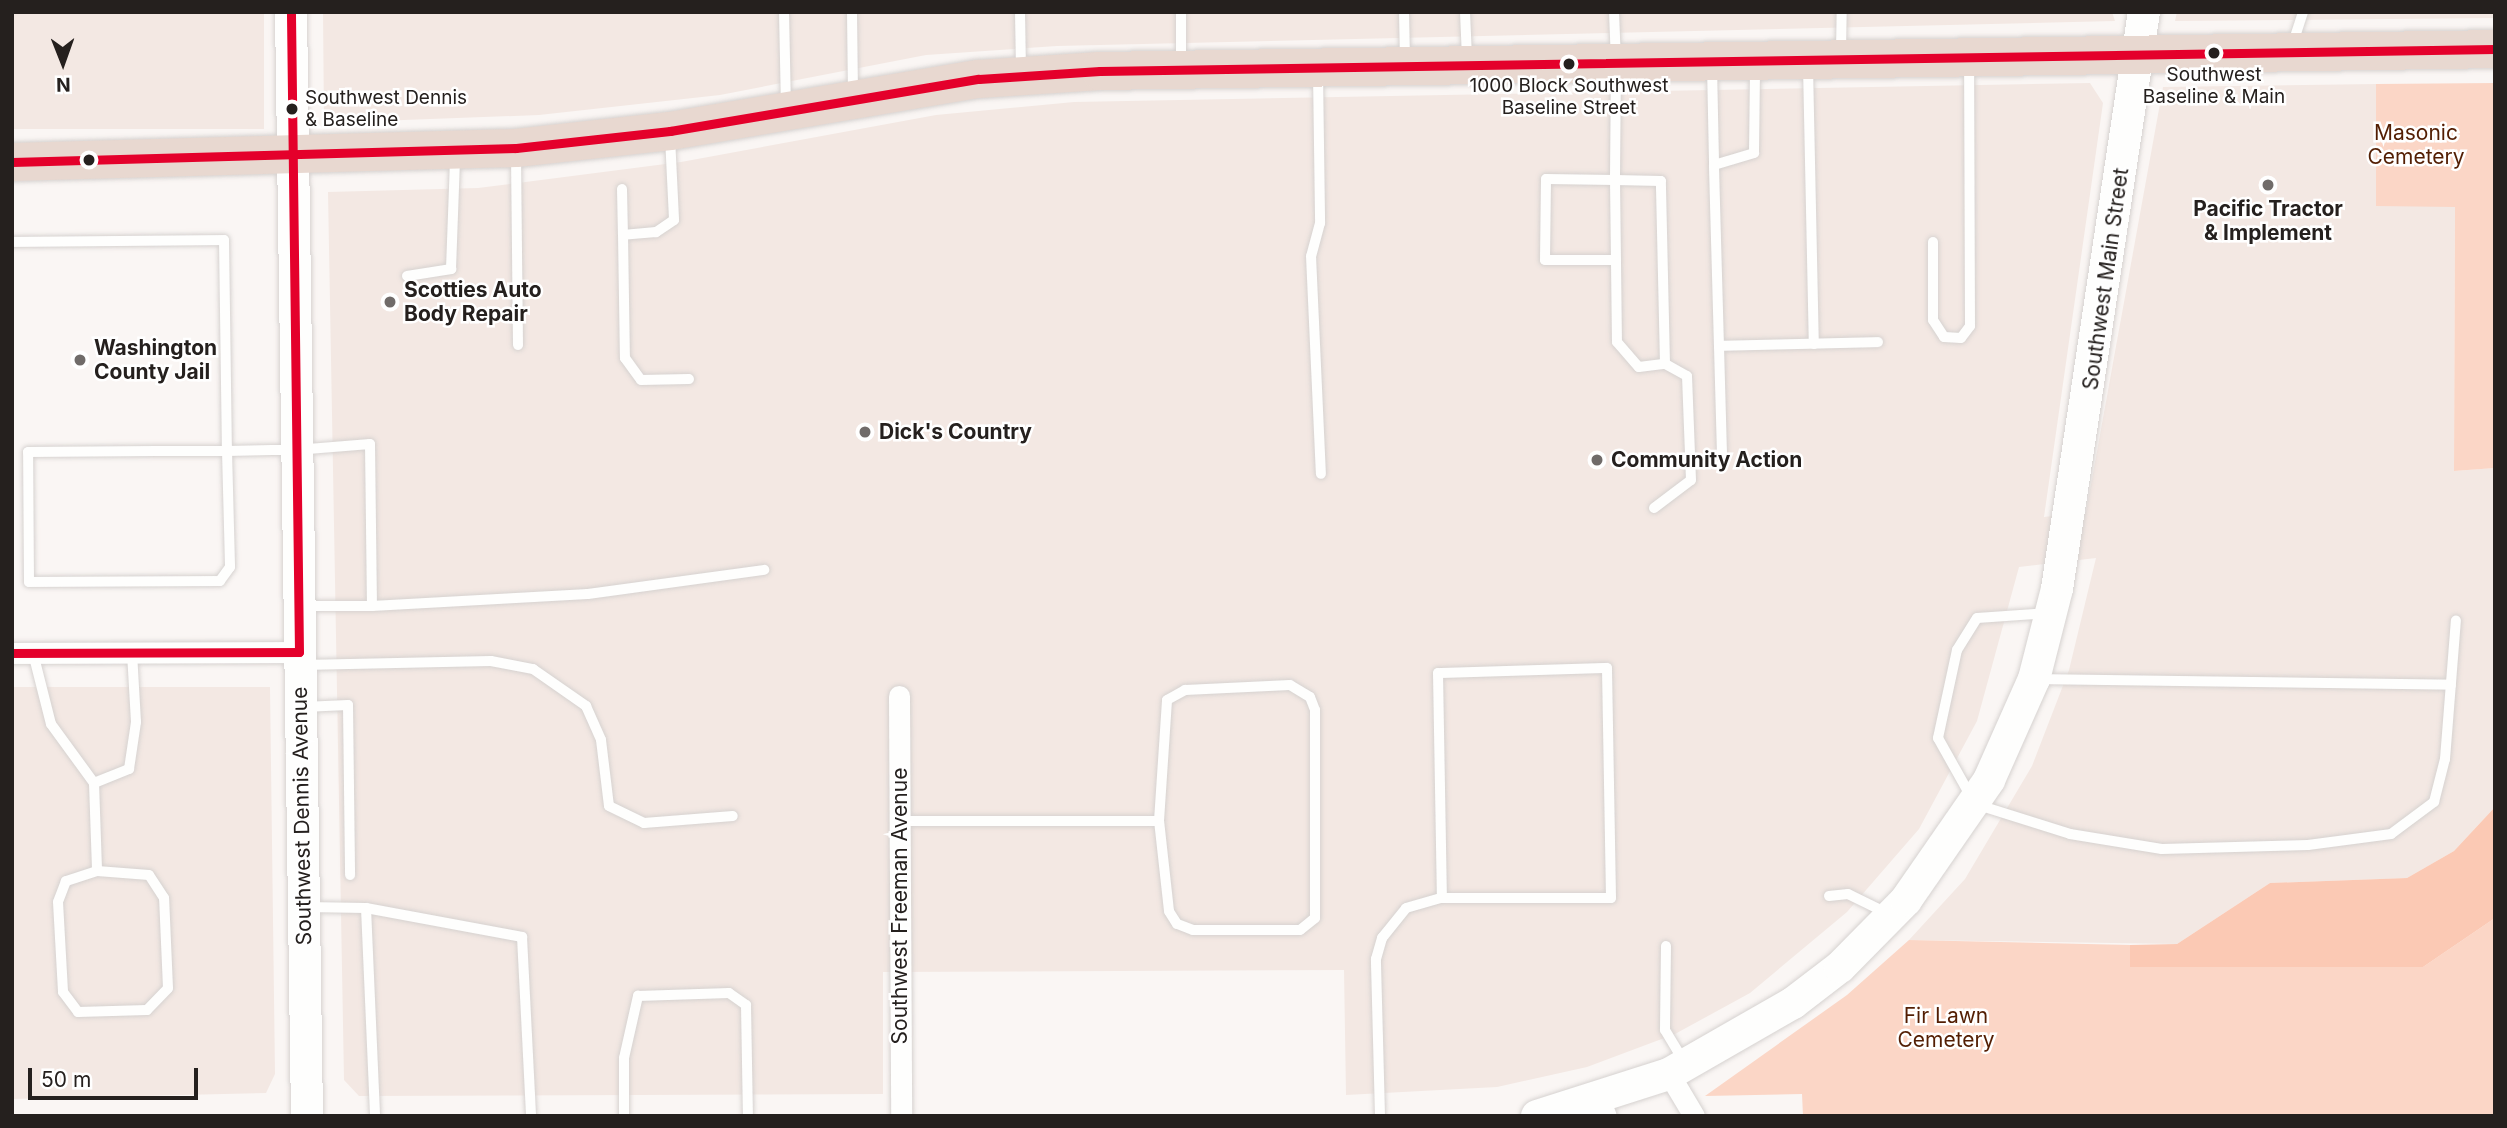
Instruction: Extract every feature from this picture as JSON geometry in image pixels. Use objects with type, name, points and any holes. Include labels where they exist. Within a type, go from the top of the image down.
[{"type":"highway","points":[[12,162],[292,158],[516,148],[670,131],[853,98],[1021,75],[1181,68],[2495,50]]},
{"type":"street","name":"Southwest Dennis Avenue","points":[[291,12],[307,1116]]},
{"type":"street","name":"Southwest Main Street","points":[[1537,1116],[1602,1108],[1793,1003],[1892,915],[1975,804],[2034,679],[2066,545],[2144,12]]},
{"type":"street","points":[[23,653],[132,653],[300,659]]},
{"type":"street","name":"Southwest Freeman Avenue","points":[[900,696],[901,1116]]},
{"type":"street","points":[[1677,1069],[1694,1116]]},
{"type":"lane","points":[[784,12],[786,111]]},
{"type":"lane","points":[[852,12],[853,98]]},
{"type":"lane","points":[[1020,12],[1021,75]]},
{"type":"lane","points":[[1181,12],[1181,68]]},
{"type":"lane","points":[[1404,12],[1406,65]]},
{"type":"lane","points":[[1465,12],[1467,64]]},
{"type":"lane","points":[[1614,12],[1616,342],[1639,367],[1665,364],[1687,376],[1691,480],[1654,508]]},
{"type":"lane","points":[[1814,344],[1824,59],[1842,12]]},
{"type":"lane","points":[[2290,52],[2303,12]]},
{"type":"lane","points":[[1933,242],[1933,320],[1944,337],[1961,338],[1970,326],[1968,57]]},
{"type":"lane","points":[[1712,60],[1722,454]]},
{"type":"lane","points":[[1714,165],[1754,153],[1755,60]]},
{"type":"lane","points":[[1318,66],[1320,223],[1311,256],[1321,474]]},
{"type":"lane","points":[[623,235],[656,232],[674,220],[670,131]]},
{"type":"lane","points":[[516,148],[518,345]]},
{"type":"lane","points":[[407,276],[451,269],[455,151]]},
{"type":"lane","points":[[1616,260],[1545,260],[1546,179],[1661,181],[1665,364]]},
{"type":"lane","points":[[622,189],[625,358],[631,373],[641,380],[689,379]]},
{"type":"lane","points":[[12,242],[224,240],[227,451],[229,567],[220,581],[29,582],[28,452],[227,451],[296,450],[370,444],[372,606]]},
{"type":"lane","points":[[1719,346],[1878,342]]},
{"type":"lane","points":[[299,606],[372,606],[588,594],[764,570]]},
{"type":"lane","points":[[2051,613],[1977,618],[1958,650],[1938,738],[1975,804],[2070,834],[2162,849],[2308,845],[2390,834],[2434,802],[2451,685],[2456,620]]},
{"type":"lane","points":[[23,653],[51,724],[94,783],[97,871]]},
{"type":"lane","points":[[94,783],[129,769],[136,722],[132,653]]},
{"type":"lane","points":[[300,659],[491,661],[533,669],[586,706],[601,740],[610,806],[644,823],[733,816]]},
{"type":"lane","points":[[1380,1116],[1376,958],[1382,938],[1406,908],[1442,898],[1611,898],[1607,668],[1437,673],[1442,898]]},
{"type":"lane","points":[[2034,679],[2451,685]]},
{"type":"lane","points":[[1290,685],[1310,697],[1315,918],[1310,926],[1193,930],[1177,924],[1169,911],[1159,821],[1163,711],[1175,693],[1290,685]]},
{"type":"lane","points":[[300,707],[348,705],[351,874]]},
{"type":"lane","points":[[900,821],[1159,821]]},
{"type":"lane","points":[[97,871],[149,875],[164,898],[168,988],[147,1010],[78,1012],[63,992],[58,902],[66,881],[97,871]]},
{"type":"lane","points":[[1829,897],[1848,894],[1892,915]]},
{"type":"lane","points":[[303,907],[366,908],[522,937],[531,1116]]},
{"type":"lane","points":[[366,908],[375,1116]]},
{"type":"lane","points":[[1666,946],[1665,1030],[1677,1069]]},
{"type":"lane","points":[[624,1116],[624,1058],[638,996],[729,993],[746,1005],[748,1116]]},
{"type":"shaded area","points":[[12,12],[264,12],[264,129],[12,129]]},
{"type":"shaded area","points":[[323,12],[2112,12],[2115,21],[1057,46],[926,55],[720,95],[539,115],[324,123]]},
{"type":"shaded area","points":[[2177,12],[2495,12],[2495,18],[2175,21]]},
{"type":"shaded area","points":[[2090,83],[2103,103],[2044,517],[2086,512],[2163,87],[2376,84],[2376,206],[2455,206],[2454,471],[2495,468],[2495,807],[2454,851],[2407,878],[2270,883],[2177,944],[1909,940],[1965,879],[2032,766],[2069,670],[2096,558],[2019,567],[1977,721],[1919,829],[1847,912],[1750,993],[1675,1034],[1587,1067],[1497,1087],[1346,1095],[1344,970],[883,972],[883,1094],[359,1096],[344,1080],[328,192],[478,188],[681,162],[936,115],[1074,102]]},
{"type":"shaded area","points":[[12,687],[270,687],[275,1074],[266,1093],[12,1099]]},
{"type":"shaded area","points":[[2495,807],[2495,918],[2423,967],[2130,967],[2130,945],[2177,944],[2270,883],[2407,878],[2454,851]]},
{"type":"green space","name":"Masonic Cemetery","points":[[2495,83],[2495,468],[2454,471],[2455,207],[2376,206],[2376,84]]},
{"type":"green space","name":"Fir Lawn Cemetery","points":[[2495,918],[2495,1116],[1803,1116],[1802,1094],[1705,1096],[1847,995],[1909,940],[2130,945],[2130,966],[2423,967]]},
{"type":"transit line","points":[[12,653],[299,652],[291,12]]},
{"type":"transit line","points":[[12,162],[516,148],[670,131],[979,79],[1100,71],[2495,49]]},
{"type":"place","name":"Southwest Baseline & Main","points":[[2214,53]]},
{"type":"place","name":"1000 Block Southwest Baseline Street","points":[[1569,64]]},
{"type":"place","name":"Southwest Dennis & Baseline","points":[[292,109]]},
{"type":"place","name":"Pacific Tractor & Implement","points":[[2268,185]]},
{"type":"place","name":"Scotties Auto Body Repair","points":[[390,302]]},
{"type":"place","name":"Washington County Jail","points":[[80,360]]},
{"type":"place","name":"Dick's Country","points":[[865,432]]},
{"type":"place","name":"Community Action","points":[[1597,460]]}]
